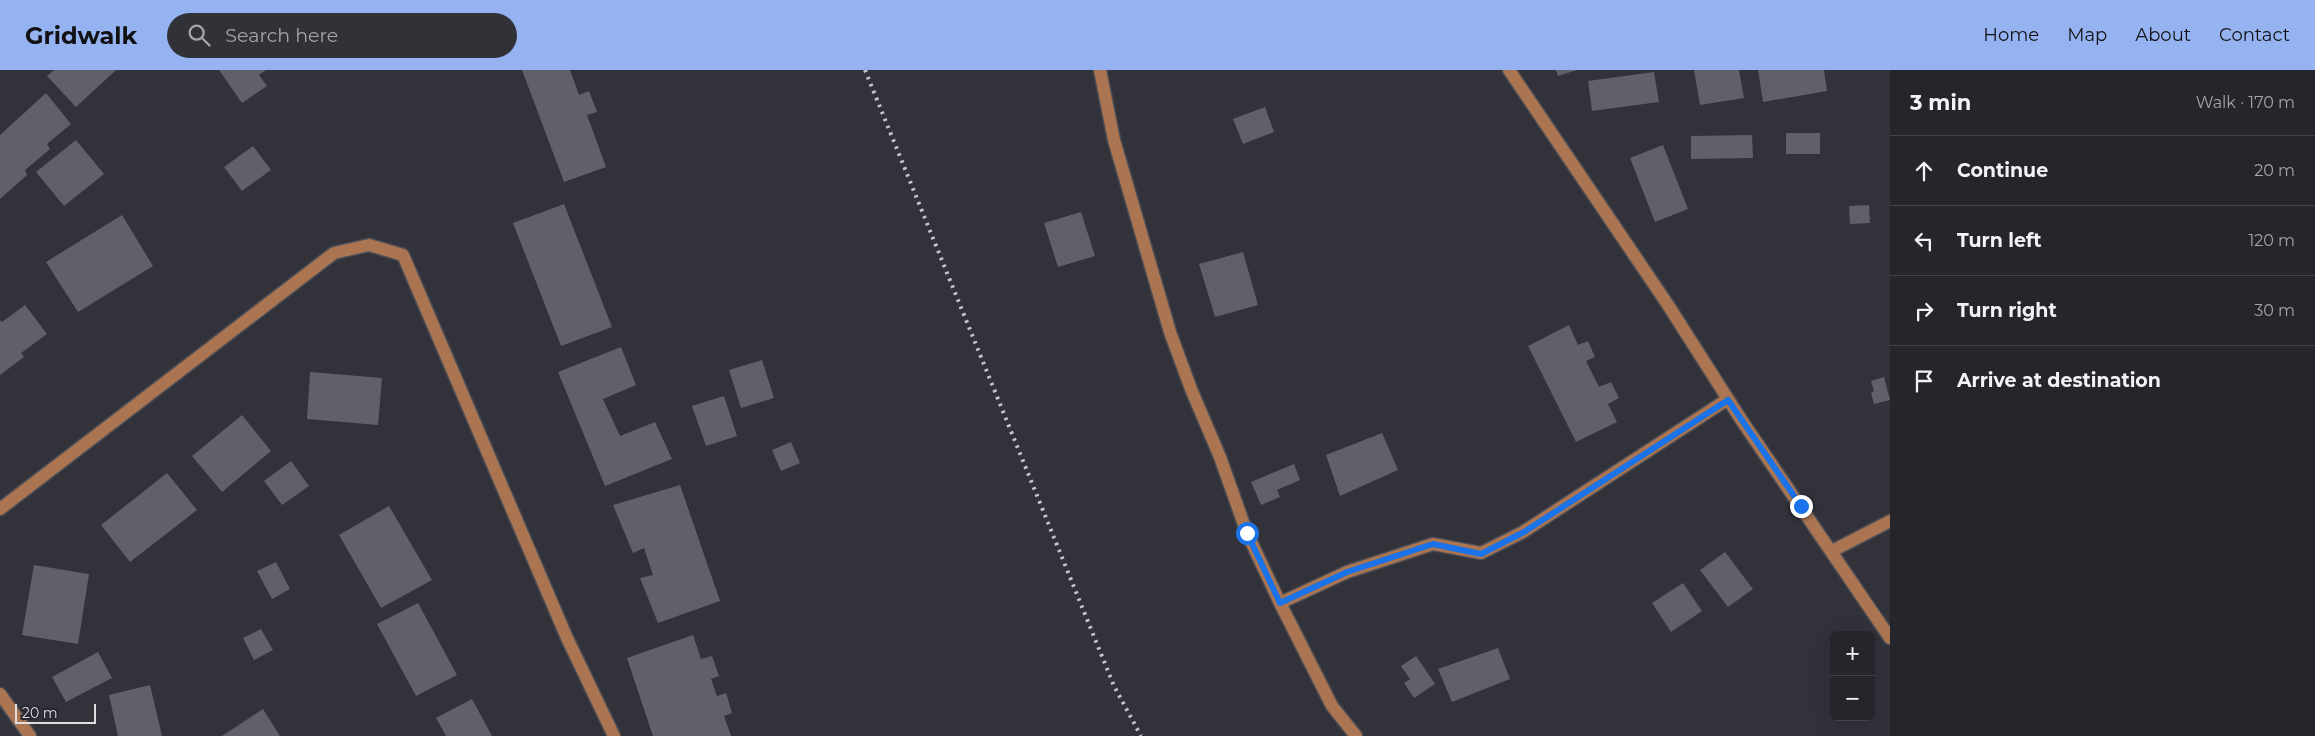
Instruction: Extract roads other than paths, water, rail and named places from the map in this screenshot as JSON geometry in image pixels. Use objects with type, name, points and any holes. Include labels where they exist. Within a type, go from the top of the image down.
[{"type":"street","points":[[1100,70],[1114,140],[1170,332],[1191,389],[1220,457],[1247,533],[1280,603],[1332,706],[1356,736]]},
{"type":"street","points":[[1509,70],[1668,305],[1728,400],[1890,638]]},
{"type":"street","points":[[0,509],[334,252],[369,245],[403,255],[567,638],[614,736]]},
{"type":"street","points":[[1280,603],[1347,572],[1433,544],[1481,554],[1524,532],[1728,400]]},
{"type":"street","points":[[1832,551],[1890,521]]},
{"type":"street","points":[[0,694],[30,736]]},
{"type":"railway","points":[[865,70],[1114,686],[1141,736]]}]
